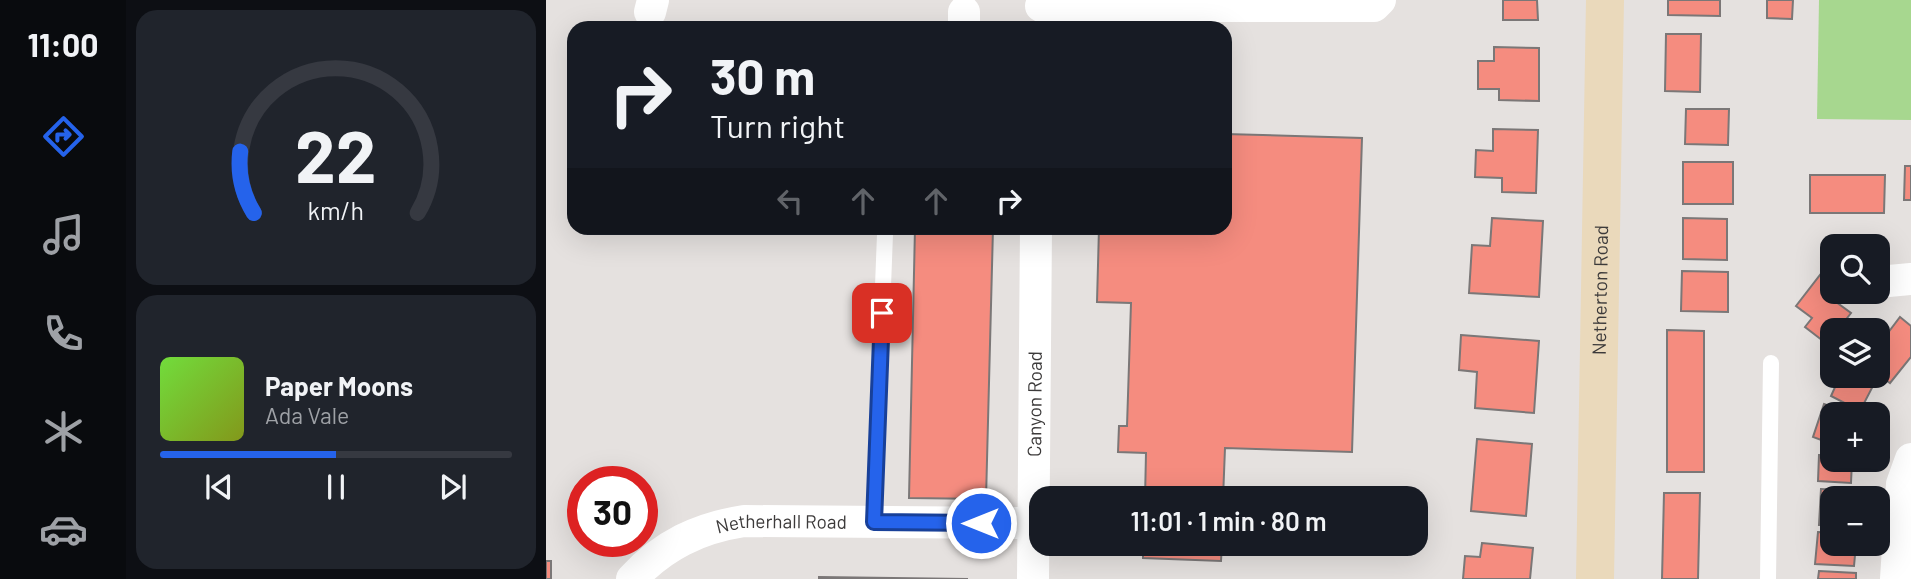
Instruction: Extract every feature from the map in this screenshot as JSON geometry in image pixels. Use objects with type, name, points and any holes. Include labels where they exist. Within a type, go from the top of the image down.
[{"type":"main road","name":"Netherton Road","points":[[1595,579],[1605,0]]},
{"type":"street","points":[[1040,11],[1374,6],[1380,0]]},
{"type":"street","name":"Canyon Road","points":[[1034,486],[1036,235]]},
{"type":"street","points":[[1890,281],[1911,279]]},
{"type":"street","points":[[1896,579],[1902,484],[1911,459]]},
{"type":"street","name":"Netherhall Road","points":[[632,579],[661,552],[679,541],[722,525],[766,521],[1029,523]]},
{"type":"street","name":"Canyon Road","points":[[1033,556],[1033,579]]},
{"type":"lane","points":[[874,522],[886,235]]},
{"type":"lane","points":[[1768,579],[1771,363]]},
{"type":"green space","points":[[1819,0],[1911,0],[1911,120],[1817,119]]},
{"type":"building","points":[[1503,0],[1537,0],[1538,20],[1503,20]]},
{"type":"building","points":[[1668,0],[1720,0],[1720,16],[1668,15]]},
{"type":"building","points":[[1767,0],[1793,0],[1792,19],[1767,18]]},
{"type":"building","points":[[1666,34],[1701,34],[1700,92],[1665,91]]},
{"type":"building","points":[[1494,47],[1539,48],[1539,101],[1499,100],[1499,89],[1478,89],[1478,61],[1494,61]]},
{"type":"building","points":[[1686,109],[1729,109],[1728,145],[1685,144]]},
{"type":"building","points":[[1493,129],[1538,130],[1536,193],[1502,192],[1502,178],[1475,177],[1476,150],[1493,151]]},
{"type":"building","points":[[1232,134],[1362,138],[1352,452],[1225,448],[1224,486],[1145,486],[1146,453],[1118,452],[1119,426],[1127,426],[1131,303],[1097,302],[1099,235],[1232,235]]},
{"type":"building","points":[[1683,162],[1733,162],[1733,204],[1683,204]]},
{"type":"building","points":[[1905,166],[1911,166],[1911,200],[1904,200]]},
{"type":"building","points":[[1810,175],[1885,175],[1884,213],[1810,213]]},
{"type":"building","points":[[1492,218],[1543,221],[1539,297],[1469,293],[1472,245],[1490,246]]},
{"type":"building","points":[[1683,218],[1727,219],[1727,260],[1683,259]]},
{"type":"building","points":[[915,235],[993,235],[986,499],[909,498]]},
{"type":"building","points":[[1682,271],[1728,272],[1728,312],[1681,311]]},
{"type":"building","points":[[1820,275],[1820,304],[1839,304],[1851,313],[1847,318],[1820,318],[1820,339],[1805,327],[1812,318],[1796,306]]},
{"type":"building","points":[[1900,317],[1911,326],[1911,357],[1890,383],[1890,330]]},
{"type":"building","points":[[1667,330],[1704,331],[1704,472],[1667,472]]},
{"type":"building","points":[[1461,335],[1539,341],[1534,413],[1475,408],[1477,372],[1459,370]]},
{"type":"building","points":[[1835,388],[1872,388],[1865,402],[1843,402],[1831,396]]},
{"type":"building","points":[[1820,416],[1820,440],[1813,437]]},
{"type":"building","points":[[1477,439],[1532,444],[1526,516],[1471,511]]},
{"type":"building","points":[[1819,455],[1820,472],[1851,472],[1851,483],[1818,481]]},
{"type":"building","points":[[1664,493],[1700,493],[1698,579],[1662,579]]},
{"type":"building","points":[[1818,532],[1820,556],[1855,556],[1854,566],[1815,564]]},
{"type":"building","points":[[1482,543],[1533,548],[1530,579],[1463,579],[1465,556],[1480,557]]},
{"type":"building","points":[[1143,556],[1221,556],[1221,561]]},
{"type":"building","points":[[546,561],[551,561],[551,579],[546,579]]},
{"type":"building","points":[[1819,571],[1856,573],[1856,579],[1818,579]]},
{"type":"building","points":[[819,577],[968,579],[819,579]]},
{"type":"route","points":[[882,313],[874,522],[981,523]]}]
